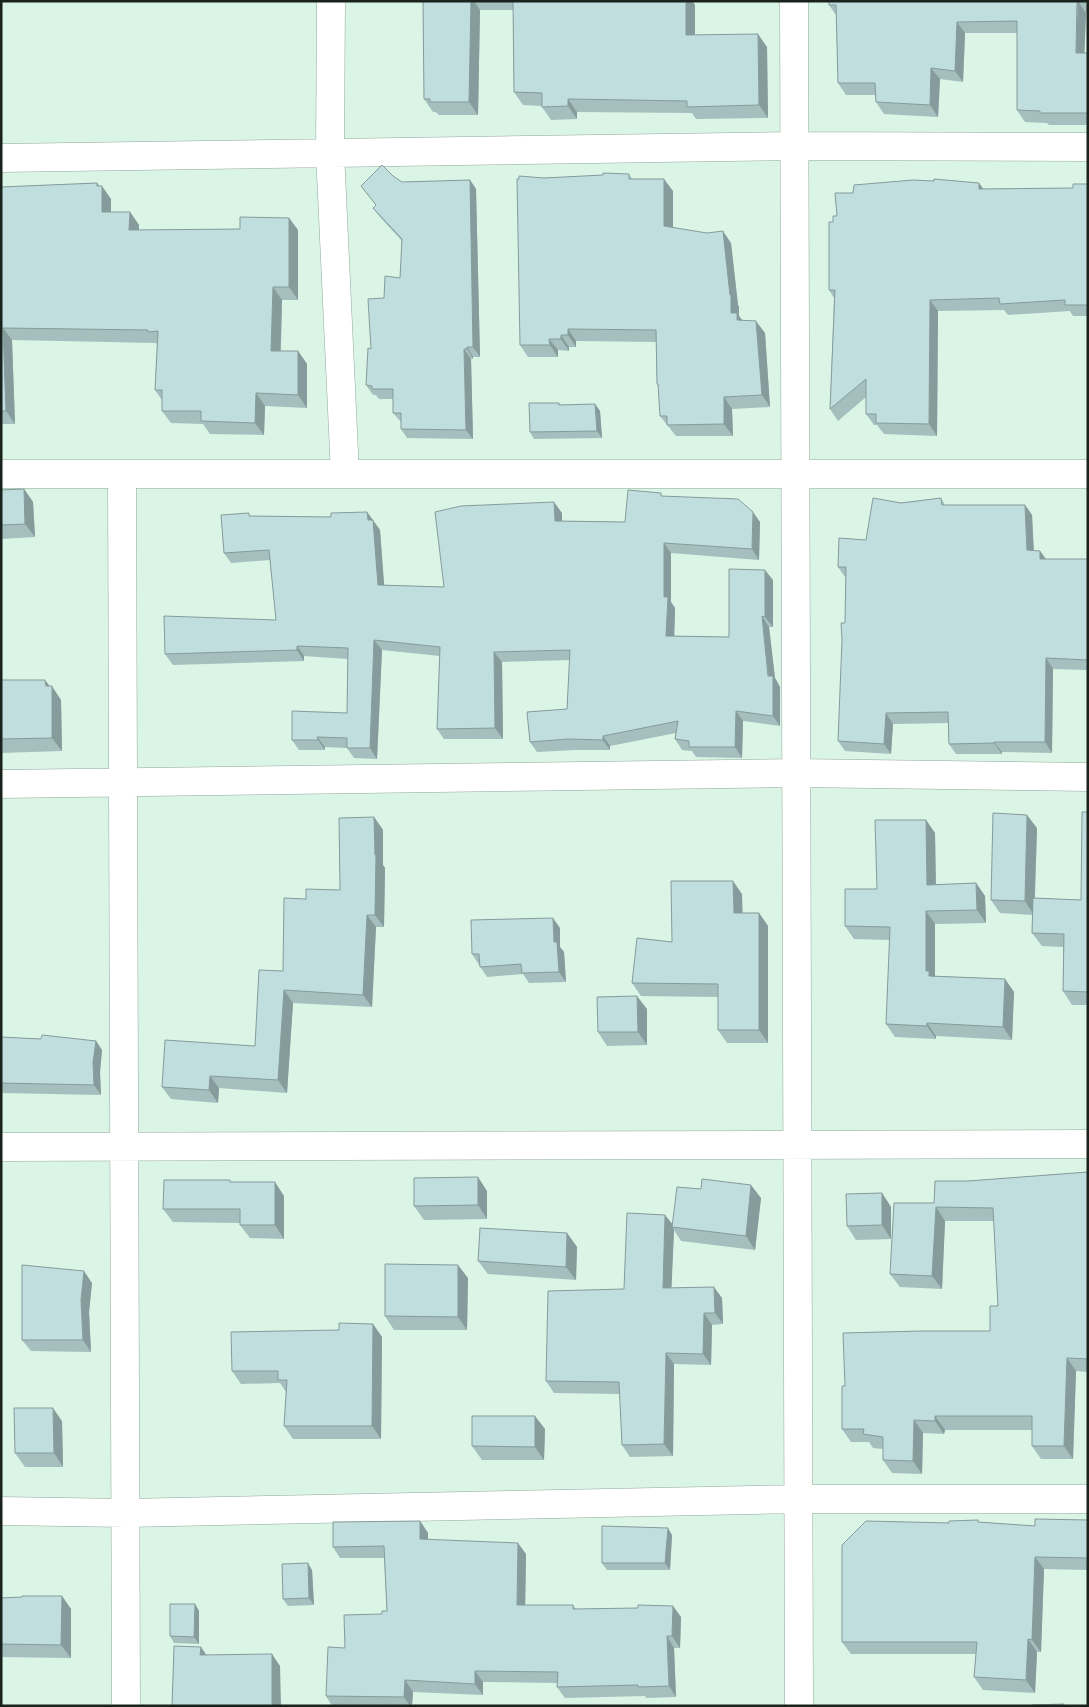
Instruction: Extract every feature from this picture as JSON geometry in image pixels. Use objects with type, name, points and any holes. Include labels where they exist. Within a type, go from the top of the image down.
[{"type":"street","points":[[332,1],[330,152],[345,474]]},
{"type":"street","points":[[794,1],[799,1706]]},
{"type":"street","points":[[1,158],[794,146],[1088,147]]},
{"type":"street","points":[[1,474],[1088,474]]},
{"type":"street","points":[[122,474],[126,1706]]},
{"type":"street","points":[[1,784],[796,773],[1088,777]]},
{"type":"street","points":[[1,1147],[1088,1144]]},
{"type":"street","points":[[1,1511],[126,1512],[798,1499],[1088,1498]]},
{"type":"building","points":[[423,1],[471,1],[469,102],[430,102],[430,99],[424,99]]},
{"type":"building","points":[[513,1],[686,1],[686,35],[758,34],[759,105],[687,107],[687,101],[568,99],[568,106],[542,107],[542,93],[514,92]]},
{"type":"building","points":[[829,1],[1077,1],[1076,53],[1088,53],[1088,113],[1040,113],[1040,111],[1017,110],[1017,21],[957,22],[955,71],[931,68],[930,105],[876,102],[875,83],[838,83],[836,5],[829,5]]},
{"type":"building","points":[[382,165],[402,182],[470,180],[473,347],[464,349],[466,430],[401,429],[401,413],[393,413],[393,389],[372,389],[372,386],[366,385],[368,348],[371,349],[368,299],[384,298],[385,276],[400,278],[402,239],[373,208],[376,205],[361,186]]},
{"type":"building","points":[[603,173],[629,174],[629,179],[664,179],[664,226],[707,233],[723,231],[731,295],[731,313],[737,313],[737,320],[756,321],[762,395],[724,397],[724,424],[667,425],[667,416],[660,416],[657,384],[656,330],[568,329],[568,335],[561,335],[561,339],[549,339],[550,345],[520,345],[517,179],[519,179],[519,176],[544,178],[603,175]]},
{"type":"building","points":[[934,179],[979,183],[979,189],[1073,188],[1073,184],[1088,184],[1088,305],[1065,305],[1065,300],[1000,304],[999,298],[930,300],[929,424],[876,423],[876,414],[866,414],[866,379],[830,409],[835,290],[829,290],[829,222],[833,222],[833,216],[837,216],[835,193],[853,193],[854,185],[913,180],[934,181]]},
{"type":"building","points":[[97,183],[97,186],[102,186],[102,212],[130,212],[129,230],[240,229],[240,217],[289,218],[289,287],[273,287],[271,351],[298,351],[298,395],[256,393],[255,423],[201,421],[201,411],[162,411],[162,390],[155,390],[158,331],[3,328],[6,411],[1,411],[1,187]]},
{"type":"building","points":[[529,403],[559,403],[559,405],[595,404],[597,431],[530,432]]},
{"type":"building","points":[[24,489],[25,524],[1,525],[1,490]]},
{"type":"building","points":[[628,490],[661,493],[661,496],[738,499],[753,512],[752,549],[664,543],[664,597],[668,597],[666,636],[729,637],[729,569],[765,570],[765,617],[762,616],[768,676],[773,676],[773,716],[736,711],[735,747],[689,747],[689,741],[675,739],[678,721],[603,736],[603,740],[568,739],[530,742],[527,712],[567,709],[570,650],[494,652],[495,728],[437,729],[440,647],[374,640],[370,748],[347,748],[347,738],[317,737],[318,740],[292,740],[292,711],[347,713],[348,648],[297,646],[297,650],[165,654],[164,616],[276,620],[269,550],[224,553],[221,515],[249,513],[249,516],[331,517],[331,513],[367,512],[368,520],[373,520],[378,585],[444,587],[435,512],[461,506],[554,502],[555,521],[625,522]]},
{"type":"building","points":[[873,498],[901,503],[941,498],[942,505],[1025,505],[1027,550],[1040,551],[1040,559],[1088,559],[1088,660],[1046,658],[1045,742],[949,744],[948,712],[886,713],[884,744],[838,741],[841,623],[845,623],[846,567],[838,567],[839,538],[866,540]]},
{"type":"building","points":[[1,680],[45,680],[46,686],[52,686],[52,738],[1,739]]},
{"type":"building","points":[[1082,812],[1088,812],[1088,992],[1063,991],[1064,934],[1032,933],[1033,898],[1081,900]]},
{"type":"building","points":[[993,813],[1027,815],[1025,901],[991,900]]},
{"type":"building","points":[[374,817],[376,855],[375,915],[367,915],[363,995],[284,990],[278,1080],[210,1076],[209,1090],[162,1087],[165,1040],[255,1046],[259,970],[283,971],[284,898],[306,899],[306,889],[340,890],[339,818]]},
{"type":"building","points":[[875,820],[926,820],[927,885],[976,883],[977,910],[926,911],[926,971],[929,971],[929,976],[1005,979],[1003,1027],[927,1023],[927,1026],[886,1024],[890,927],[845,926],[845,889],[877,889]]},
{"type":"building","points":[[671,881],[733,881],[734,913],[759,913],[759,1030],[718,1030],[718,984],[632,983],[637,938],[672,942]]},
{"type":"building","points":[[553,918],[554,942],[557,942],[559,972],[522,973],[521,964],[480,967],[479,954],[472,954],[471,920]]},
{"type":"building","points":[[637,996],[638,1032],[598,1032],[597,997]]},
{"type":"building","points":[[42,1035],[96,1041],[93,1062],[94,1085],[1,1083],[1,1037],[41,1039]]},
{"type":"building","points":[[1088,1172],[1088,1359],[1067,1358],[1064,1446],[1032,1446],[1032,1416],[935,1416],[935,1421],[914,1420],[913,1461],[883,1460],[883,1437],[863,1434],[864,1429],[842,1429],[842,1386],[845,1386],[843,1333],[990,1331],[990,1306],[998,1306],[993,1208],[936,1207],[932,1276],[890,1274],[894,1203],[934,1203],[935,1181],[968,1181]]},
{"type":"building","points":[[478,1177],[478,1205],[414,1206],[414,1178]]},
{"type":"building","points":[[702,1179],[751,1185],[746,1236],[672,1227],[677,1187],[701,1189]]},
{"type":"building","points":[[164,1180],[275,1182],[275,1225],[240,1225],[240,1209],[163,1209]]},
{"type":"building","points":[[882,1193],[882,1225],[847,1226],[846,1194]]},
{"type":"building","points":[[627,1213],[665,1215],[663,1288],[714,1287],[715,1313],[704,1313],[703,1354],[666,1353],[664,1444],[622,1445],[619,1382],[546,1381],[548,1291],[624,1289]]},
{"type":"building","points":[[480,1228],[567,1233],[566,1267],[478,1261]]},
{"type":"building","points":[[385,1264],[458,1265],[458,1317],[385,1316]]},
{"type":"building","points":[[22,1265],[84,1271],[81,1300],[83,1340],[22,1340]]},
{"type":"building","points":[[339,1323],[373,1324],[372,1426],[284,1426],[287,1380],[278,1380],[278,1371],[232,1371],[231,1332],[339,1330]]},
{"type":"building","points":[[14,1408],[53,1408],[54,1453],[15,1453]]},
{"type":"building","points":[[472,1416],[535,1416],[535,1447],[472,1446]]},
{"type":"building","points":[[1035,1519],[1088,1520],[1088,1558],[1035,1557],[1032,1640],[1028,1639],[1026,1680],[974,1677],[977,1642],[842,1642],[842,1545],[866,1521],[949,1523],[949,1521],[978,1520],[978,1522],[1035,1526]]},
{"type":"building","points":[[420,1521],[420,1539],[518,1543],[517,1605],[573,1605],[573,1609],[638,1608],[638,1605],[673,1606],[672,1636],[667,1636],[669,1686],[557,1687],[558,1672],[475,1671],[475,1684],[405,1680],[404,1697],[326,1696],[328,1647],[345,1648],[344,1615],[382,1614],[382,1611],[387,1611],[384,1546],[333,1547],[333,1522]]},
{"type":"building","points":[[602,1526],[668,1528],[665,1563],[602,1563]]},
{"type":"building","points":[[308,1563],[309,1598],[283,1599],[282,1564]]},
{"type":"building","points":[[62,1596],[61,1645],[1,1644],[1,1598]]},
{"type":"building","points":[[170,1604],[195,1604],[194,1637],[170,1636]]},
{"type":"building","points":[[174,1646],[201,1647],[200,1655],[272,1654],[272,1706],[172,1706]]},
{"type":"building","points":[[1064,1704],[1064,1706],[1032,1706],[1032,1705]]}]
